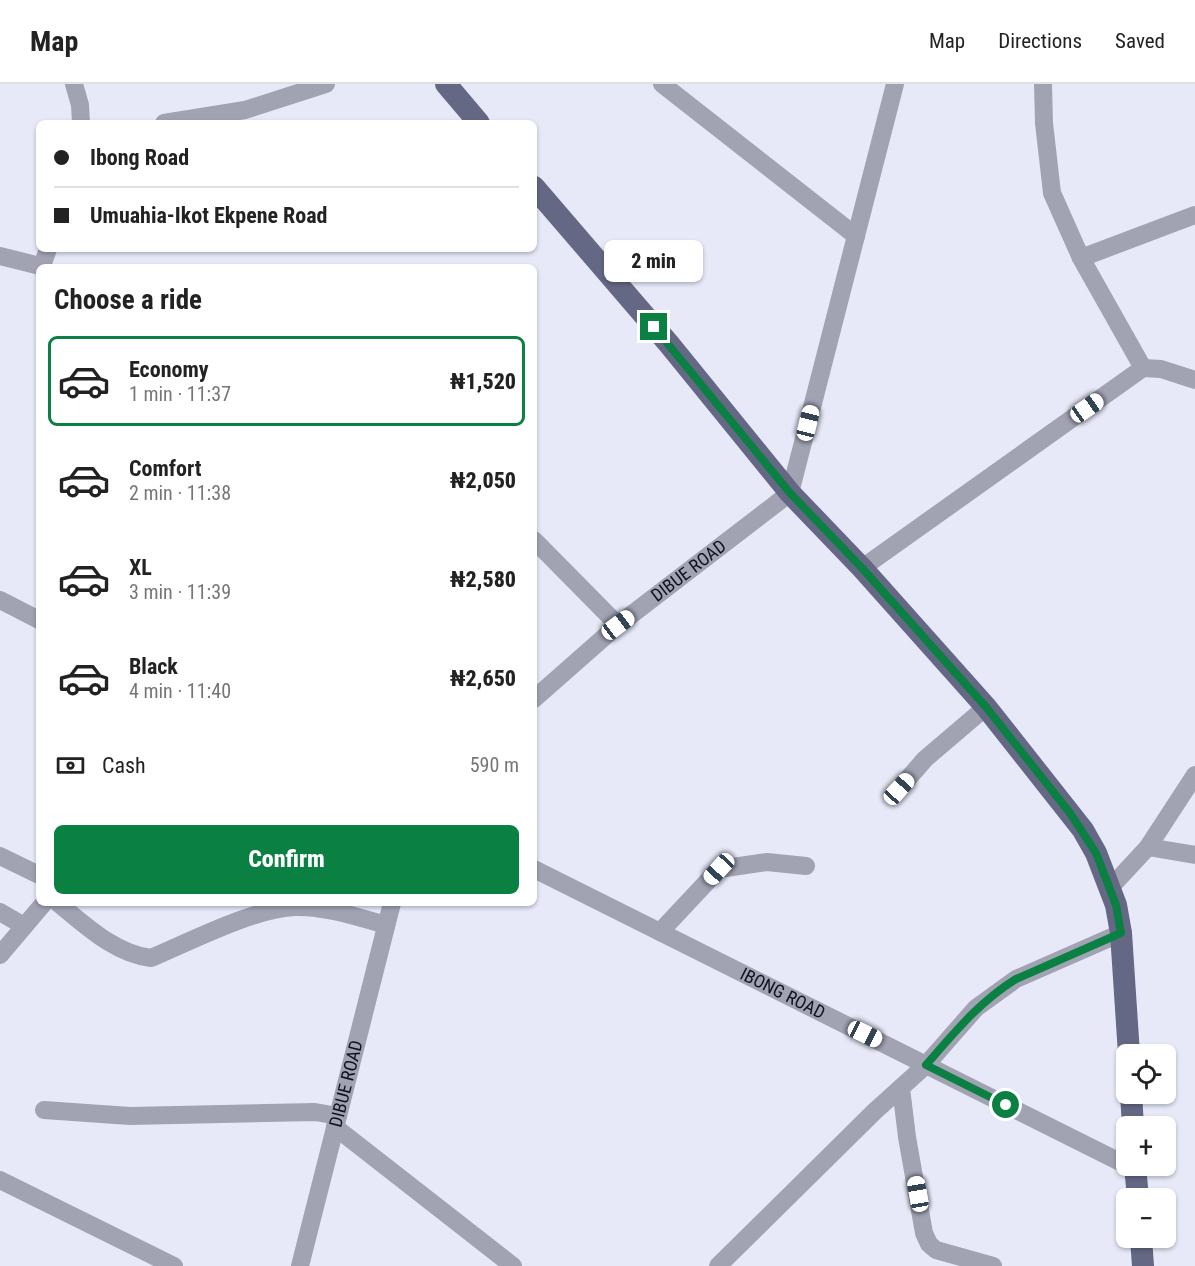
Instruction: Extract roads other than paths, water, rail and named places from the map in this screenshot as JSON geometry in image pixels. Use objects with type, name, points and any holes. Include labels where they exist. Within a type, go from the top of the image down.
[{"type":"main road","points":[[446,84],[476,120]]},
{"type":"main road","points":[[537,190],[669,344],[790,493],[862,568],[986,707],[1083,830],[1096,853],[1116,905],[1121,933],[1128,1044]]},
{"type":"main road","points":[[1142,1248],[1143,1266]]},
{"type":"street","points":[[74,84],[80,105],[81,120]]},
{"type":"street","points":[[182,120],[244,110],[326,84]]},
{"type":"street","points":[[662,84],[856,236]]},
{"type":"street","points":[[790,493],[895,84]]},
{"type":"street","points":[[1042,84],[1052,193],[1081,258],[1143,368]]},
{"type":"street","points":[[1081,258],[1195,215]]},
{"type":"street","points":[[0,256],[36,265]]},
{"type":"street","points":[[862,568],[1143,368],[1161,369],[1195,380]]},
{"type":"street","name":"DIBUE ROAD","points":[[537,696],[618,625],[790,493]]},
{"type":"street","points":[[537,543],[618,625]]},
{"type":"street","points":[[0,600],[36,618]]},
{"type":"street","points":[[899,789],[926,759],[986,707]]},
{"type":"street","points":[[1109,889],[1148,848],[1195,775]]},
{"type":"street","points":[[1148,848],[1195,855]]},
{"type":"street","points":[[0,856],[36,874]]},
{"type":"street","points":[[660,932],[719,869],[767,862],[806,866]]},
{"type":"street","name":"IBONG ROAD","points":[[537,870],[1116,1159]]},
{"type":"street","points":[[0,955],[41,906]]},
{"type":"street","points":[[62,906],[87,927],[120,949],[139,957],[150,958],[251,917],[294,907],[343,913],[386,925]]},
{"type":"street","name":"DIBUE ROAD","points":[[300,1266],[391,906]]},
{"type":"street","points":[[0,912],[24,926]]},
{"type":"street","points":[[718,1266],[875,1111],[926,1065],[976,1008],[1016,979],[1121,933]]},
{"type":"street","points":[[901,1088],[924,1233],[929,1244],[936,1250],[993,1266]]},
{"type":"street","points":[[44,1110],[130,1116],[315,1112],[337,1121],[513,1266]]},
{"type":"street","points":[[0,1180],[174,1266]]}]
